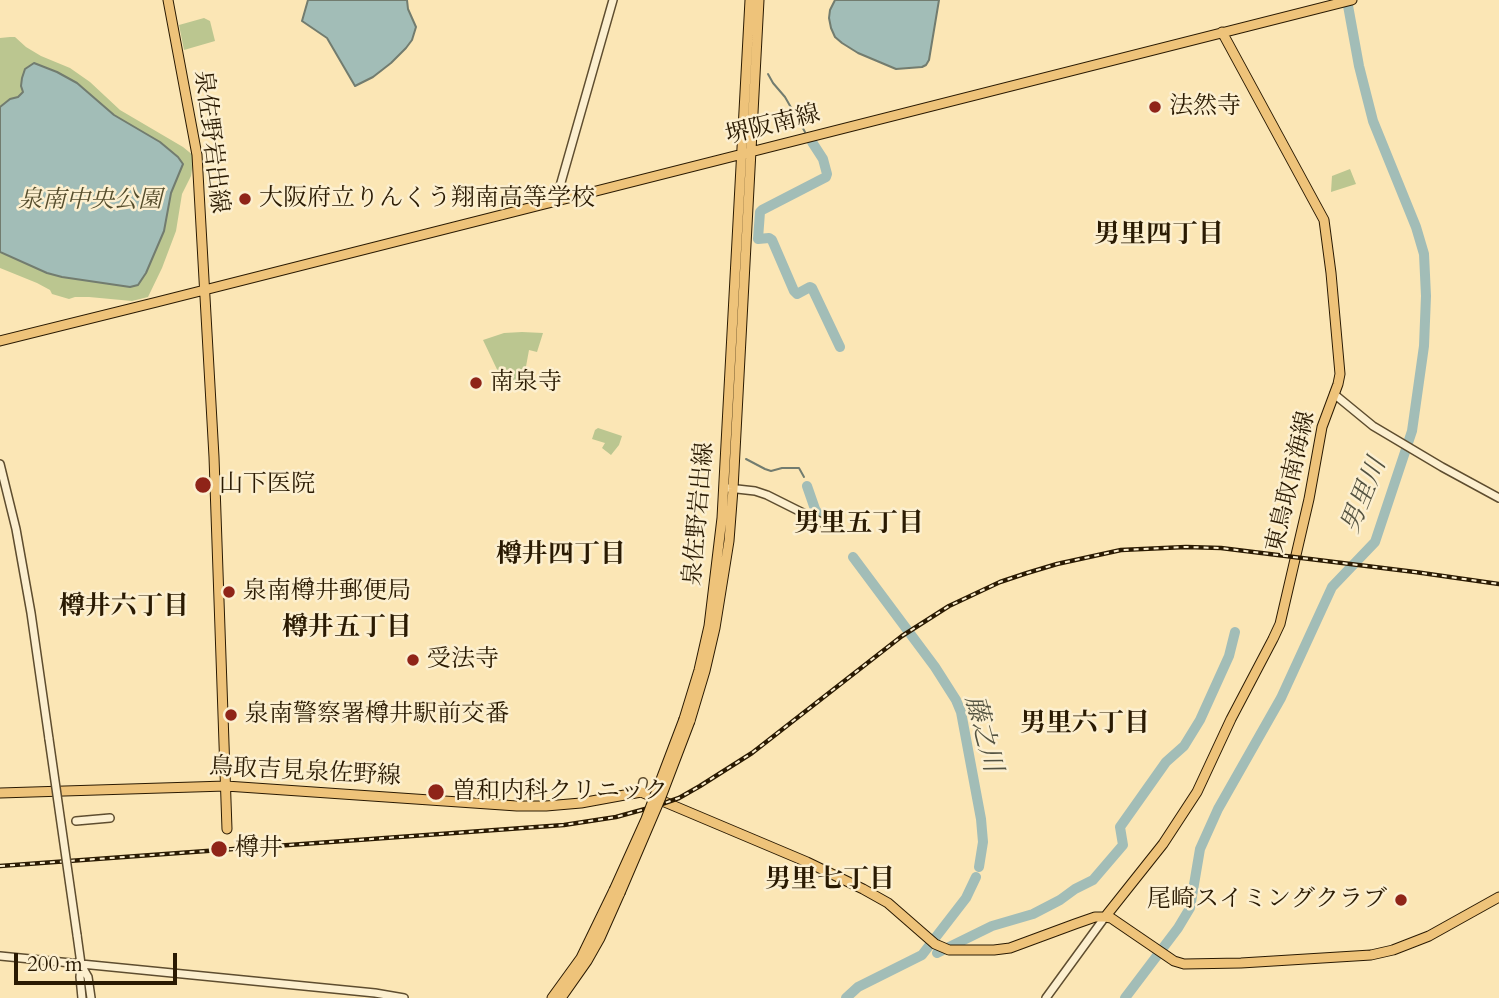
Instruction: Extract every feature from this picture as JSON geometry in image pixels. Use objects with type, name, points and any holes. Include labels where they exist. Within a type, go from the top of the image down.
[{"type":"main road","name":"泉佐野岩出線","points":[[169,0],[197,155],[214,457],[227,829]]},
{"type":"main road","name":"泉佐野岩出線","points":[[729,488],[741,154],[750,0]]},
{"type":"main road","name":"泉佐野岩出線","points":[[561,998],[600,938],[687,720],[709,626],[729,488],[759,0]]},
{"type":"main road","name":"堺阪南線","points":[[205,289],[1352,0]]},
{"type":"main road","name":"東鳥取南海線","points":[[1108,917],[1163,844],[1197,792],[1280,624],[1309,499],[1322,427],[1338,384],[1340,365],[1324,220],[1222,33]]},
{"type":"main road","points":[[0,341],[205,289]]},
{"type":"main road","name":"鳥取吉見泉佐野線","points":[[0,793],[226,786],[546,806],[581,803],[642,787],[863,889],[887,904],[939,945],[994,950],[1010,948],[1075,924],[1108,917]]},
{"type":"main road","name":"泉佐野岩出線","points":[[552,998],[582,957],[617,892]]},
{"type":"main road","points":[[1108,917],[1174,961],[1184,964],[1241,963],[1382,953],[1429,936],[1499,897]]},
{"type":"street","points":[[556,200],[613,0]]},
{"type":"street","points":[[1334,394],[1373,426],[1499,498]]},
{"type":"street","points":[[0,464],[16,529],[31,613],[81,964],[82,998]]},
{"type":"street","points":[[729,488],[767,495],[825,524]]},
{"type":"street","points":[[76,821],[110,818]]},
{"type":"street","points":[[1046,998],[1108,917]]},
{"type":"street","points":[[0,956],[404,998]]},
{"type":"street","points":[[81,964],[88,977],[91,998]]},
{"type":"green space","points":[[204,18],[210,21],[215,41],[184,50],[179,25]]},
{"type":"green space","name":"泉南中央公園","points":[[15,37],[41,56],[70,68],[90,82],[120,110],[194,156],[191,176],[182,194],[176,231],[148,297],[132,301],[89,297],[69,299],[52,294],[37,283],[0,268],[0,38]]},
{"type":"green space","points":[[1350,169],[1356,184],[1331,192],[1332,176]]},
{"type":"green space","points":[[504,333],[543,333],[537,352],[529,350],[523,383],[503,382],[483,340]]},
{"type":"green space","points":[[598,428],[622,436],[611,455],[602,448],[605,443],[592,439]]},
{"type":"water","points":[[308,0],[407,0],[416,27],[412,40],[391,63],[373,77],[355,86],[327,38],[302,21]]},
{"type":"water","points":[[835,0],[939,0],[926,65],[896,69],[842,43],[835,37],[829,18]]},
{"type":"water","name":"泉南中央公園","points":[[34,63],[77,83],[114,115],[160,142],[183,164],[171,193],[164,231],[138,285],[130,287],[62,277],[0,252],[0,107],[23,92],[21,86],[25,69]]},
{"type":"waterway","name":"男里川","points":[[1125,998],[1190,908],[1200,849],[1218,809],[1281,698],[1332,587],[1375,542],[1412,431],[1424,346],[1424,254],[1416,227],[1373,121],[1359,66],[1347,0]]},
{"type":"waterway","name":"藤之川","points":[[768,74],[805,132]]},
{"type":"waterway","name":"藤之川","points":[[812,142],[823,159],[826,177],[762,210],[758,239],[772,240],[797,294],[812,288],[840,347]]},
{"type":"waterway","points":[[746,459],[771,471],[799,468],[804,477]]},
{"type":"waterway","name":"藤之川","points":[[807,486],[819,515]]},
{"type":"waterway","name":"藤之川","points":[[853,557],[935,667],[961,712],[981,819],[983,842],[979,867]]},
{"type":"waterway","points":[[937,953],[992,926],[1033,914],[1093,880],[1123,845],[1120,827],[1166,762],[1184,746],[1200,720],[1229,656],[1235,632]]},
{"type":"waterway","name":"藤之川","points":[[846,998],[858,987],[922,955],[966,898],[976,877]]},
{"type":"railway","points":[[0,866],[564,825],[616,817],[656,806],[679,798],[752,753],[902,636],[949,606],[1000,582],[1027,573],[1121,550],[1221,548],[1499,584]]},
{"type":"place","name":"法然寺","points":[[1155,107]]},
{"type":"place","name":"大阪府立りんくう翔南高等学校","points":[[245,199]]},
{"type":"place","name":"南泉寺","points":[[476,383]]},
{"type":"place","name":"山下医院","points":[[203,485]]},
{"type":"place","name":"泉南樽井郵便局","points":[[229,592]]},
{"type":"place","name":"受法寺","points":[[413,660]]},
{"type":"place","name":"泉南警察署樽井駅前交番","points":[[231,715]]},
{"type":"place","name":"曽和内科クリニック","points":[[436,792]]},
{"type":"place","name":"樽井","points":[[219,849]]},
{"type":"place","name":"尾崎スイミングクラブ","points":[[1401,900]]},
{"type":"district","name":"男里四丁目","points":[[1159,236]]},
{"type":"district","name":"男里五丁目","points":[[859,525]]},
{"type":"district","name":"樽井四丁目","points":[[561,556]]},
{"type":"district","name":"樽井六丁目","points":[[124,608]]},
{"type":"district","name":"樽井五丁目","points":[[347,629]]},
{"type":"district","name":"男里六丁目","points":[[1085,725]]},
{"type":"district","name":"男里七丁目","points":[[830,881]]}]
